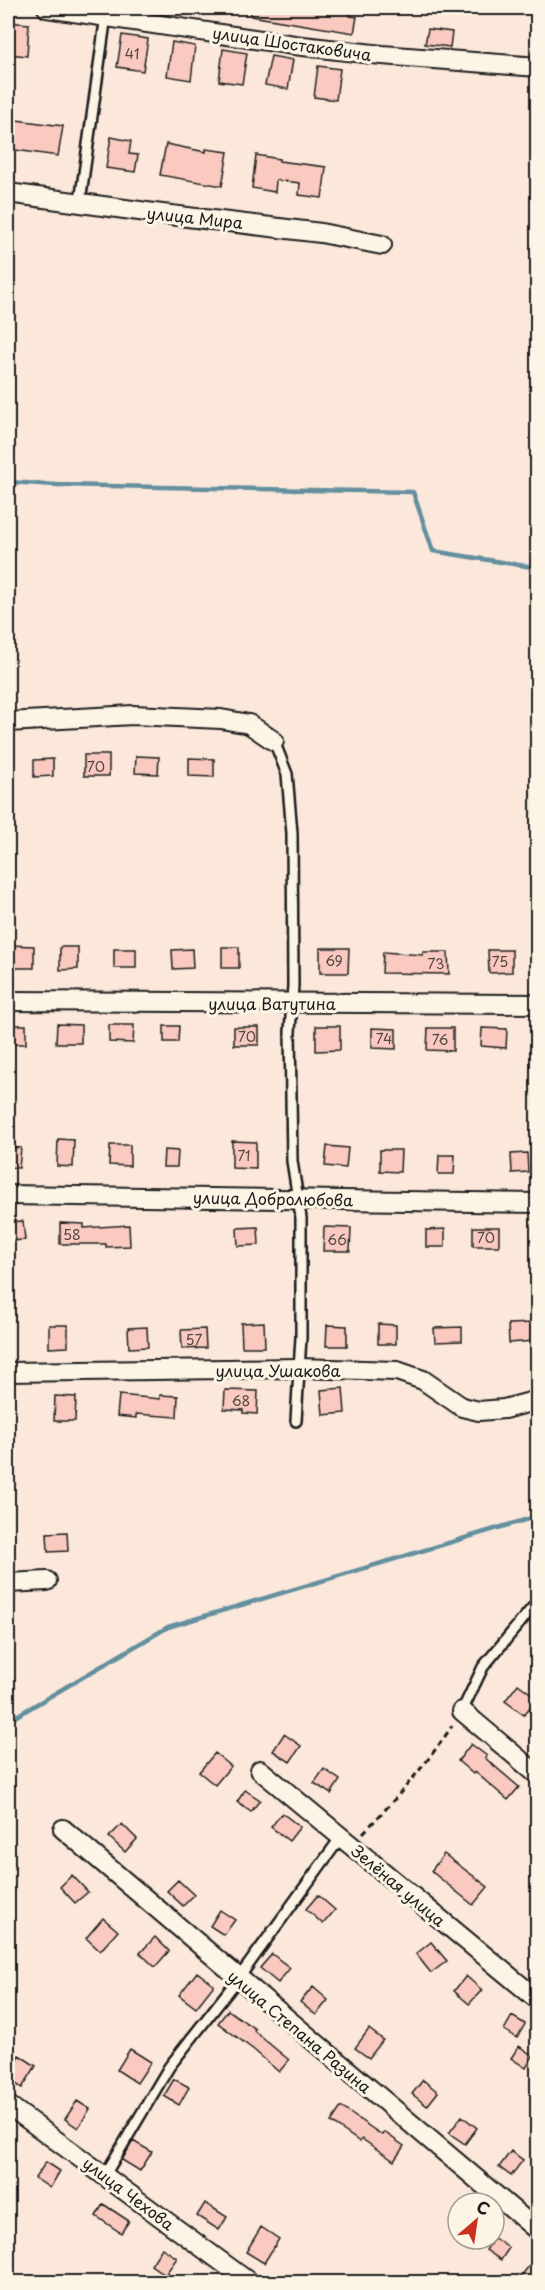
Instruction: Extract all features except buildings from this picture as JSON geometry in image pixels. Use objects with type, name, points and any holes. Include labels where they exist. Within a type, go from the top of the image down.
[{"type":"street","name":"улица Шостаковича","points":[[47,8],[107,12],[294,45],[537,68]]},
{"type":"street","name":"улица Мира","points":[[8,193],[48,200],[80,202],[321,233],[382,245]]},
{"type":"street","points":[[8,722],[133,715],[221,719],[249,724],[274,741]]},
{"type":"street","name":"улица Ватутина","points":[[8,1001],[537,1004]]},
{"type":"street","name":"улица Добролюбова","points":[[8,1195],[537,1203]]},
{"type":"street","name":"улица Ушакова","points":[[8,1372],[298,1368],[397,1371],[423,1380],[462,1407],[479,1411],[504,1409],[537,1400]]},
{"type":"street","points":[[8,1583],[47,1581]]},
{"type":"street","points":[[462,1711],[537,1775]]},
{"type":"street","name":"Зелёная улица","points":[[260,1770],[537,2000]]},
{"type":"street","name":"улица Степана Разина","points":[[63,1829],[537,2231]]},
{"type":"street","name":"улица Чехова","points":[[8,2105],[249,2283]]},
{"type":"lane","points":[[80,202],[107,12]]},
{"type":"lane","points":[[274,741],[287,774],[292,833],[293,1003],[290,1032],[292,1149],[301,1218],[300,1337],[296,1421]]},
{"type":"lane","points":[[462,1711],[483,1667],[537,1601]]},
{"type":"lane","points":[[105,2175],[169,2067],[346,1841]]},
{"type":"path","points":[[346,1841],[397,1798],[432,1755],[462,1711]]},
{"type":"waterway","points":[[8,482],[413,492],[433,551],[538,568]]},
{"type":"waterway","points":[[8,1721],[168,1627],[538,1516]]}]
